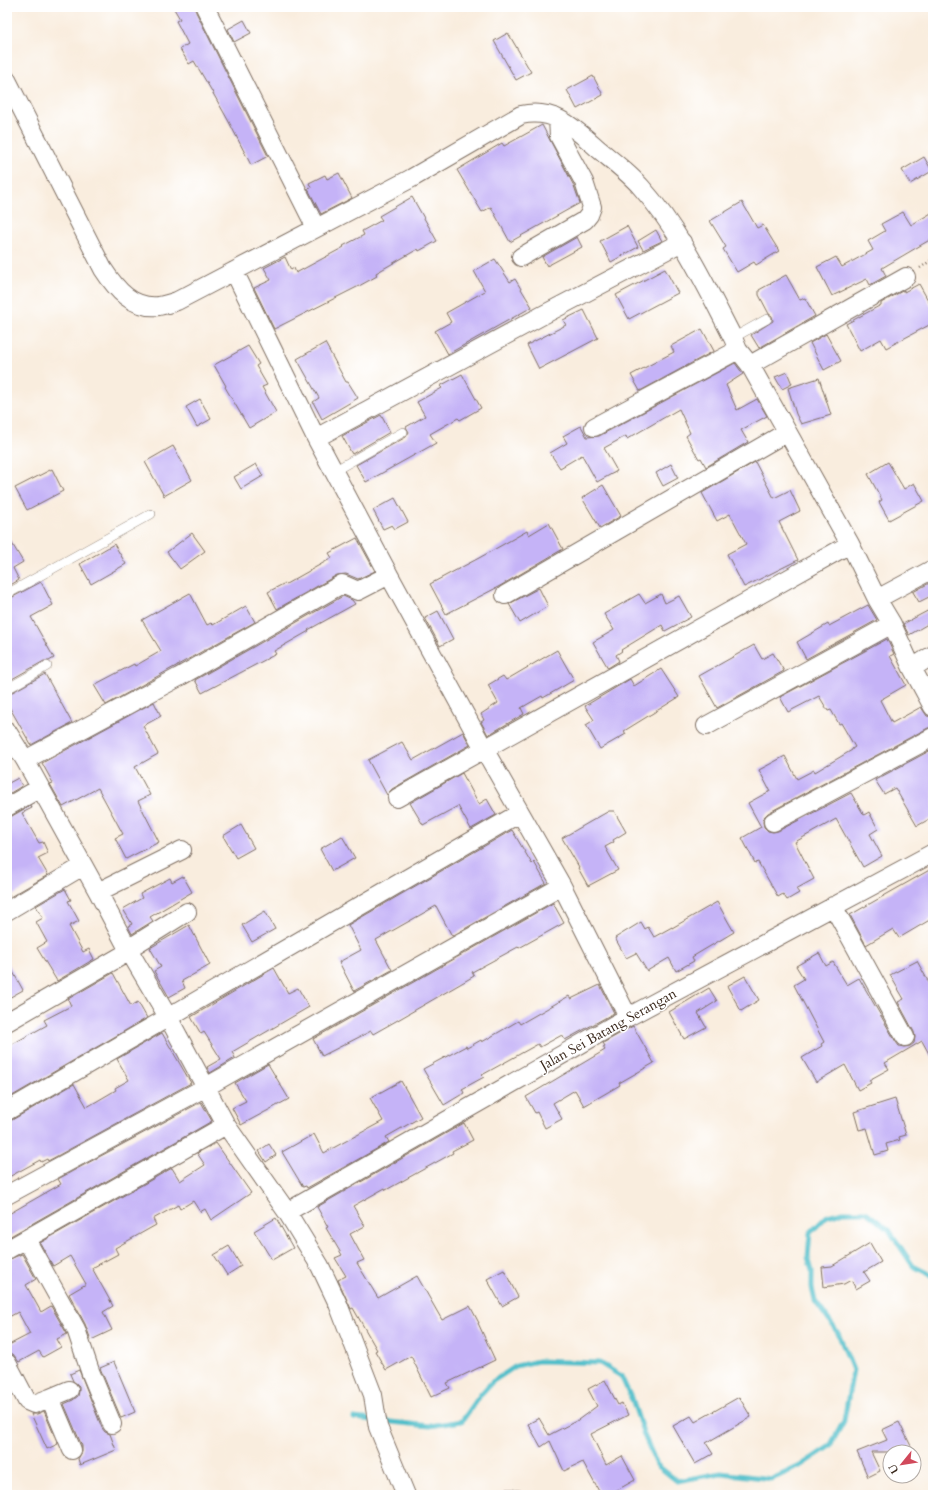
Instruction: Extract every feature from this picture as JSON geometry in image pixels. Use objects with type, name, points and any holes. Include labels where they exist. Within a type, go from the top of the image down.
[{"type":"street","points":[[205,7],[316,228]]},
{"type":"street","points":[[7,80],[103,269],[113,285],[125,298],[141,305],[158,306],[177,301],[412,178],[521,115],[538,112],[558,119],[578,131],[627,172],[656,206],[682,242],[736,344],[750,365],[786,432],[850,544],[933,707]]},
{"type":"street","points":[[521,257],[585,220],[590,215],[592,207],[584,182],[559,136],[558,119]]},
{"type":"street","points":[[316,438],[543,315],[682,242]]},
{"type":"street","points":[[234,271],[316,438],[484,750],[562,886],[628,1017]]},
{"type":"street","points":[[750,365],[906,277]]},
{"type":"street","points":[[594,427],[736,344]]},
{"type":"street","points":[[505,595],[786,432]]},
{"type":"street","points":[[397,798],[850,544]]},
{"type":"street","points":[[877,599],[933,569]]},
{"type":"street","points":[[25,760],[179,677],[342,584],[358,591],[389,575]]},
{"type":"street","points":[[706,726],[892,624]]},
{"type":"street","points":[[912,668],[933,655]]},
{"type":"street","points":[[7,731],[25,760],[129,950],[168,1017],[226,1125],[287,1212],[320,1266],[338,1304],[373,1395],[378,1427],[406,1495]]},
{"type":"street","points":[[773,822],[933,737]]},
{"type":"street","points":[[7,807],[40,788]]},
{"type":"street","points":[[7,1111],[520,813]]},
{"type":"street","points":[[98,892],[182,850]]},
{"type":"street","name":"Jalan Sei Batang Serangan","points":[[287,1212],[628,1017],[933,853]]},
{"type":"street","points":[[7,911],[83,866]]},
{"type":"street","points":[[7,1195],[206,1088],[562,886]]},
{"type":"street","points":[[833,906],[905,1037]]},
{"type":"street","points":[[7,1022],[129,950],[188,912]]},
{"type":"street","points":[[7,1250],[226,1125]]},
{"type":"street","points":[[26,1240],[76,1329],[90,1371],[112,1424]]},
{"type":"street","points":[[7,1363],[27,1401],[34,1404],[69,1390]]},
{"type":"street","points":[[50,1398],[72,1450]]},
{"type":"lane","points":[[736,344],[767,319]]},
{"type":"lane","points":[[334,471],[403,432]]},
{"type":"lane","points":[[7,594],[151,514]]},
{"type":"lane","points":[[7,689],[47,666]]},
{"type":"lane","points":[[504,1495],[508,1493],[521,1495]]},
{"type":"building","points":[[173,7],[195,7],[196,12],[268,156],[251,165],[228,120],[194,61],[189,64],[180,49],[188,44],[176,21],[180,19]]},
{"type":"building","points":[[244,20],[251,33],[234,42],[228,29]]},
{"type":"building","points":[[508,33],[531,72],[516,80],[494,41]]},
{"type":"building","points":[[593,76],[603,95],[577,109],[567,90]]},
{"type":"building","points":[[542,125],[574,186],[580,203],[510,242],[491,207],[482,212],[457,170],[502,143],[504,146]]},
{"type":"building","points":[[924,157],[932,171],[910,184],[902,170]]},
{"type":"building","points":[[339,173],[352,198],[321,214],[308,189],[311,188],[309,183],[325,175],[327,179]]},
{"type":"building","points":[[412,197],[437,241],[419,251],[418,249],[376,273],[377,276],[359,286],[274,329],[254,288],[271,280],[264,268],[285,257],[291,270],[294,268],[296,273],[364,235],[362,231],[382,220],[379,216]]},
{"type":"building","points":[[742,202],[757,228],[763,225],[779,251],[756,265],[754,262],[737,272],[723,249],[726,247],[710,221]]},
{"type":"building","points":[[903,212],[911,225],[933,212],[933,238],[882,268],[886,276],[870,285],[867,279],[832,296],[817,267],[836,257],[842,267],[873,250],[868,241],[885,231],[881,224]]},
{"type":"building","points":[[627,226],[638,247],[611,262],[600,241]]},
{"type":"building","points":[[656,230],[662,241],[643,250],[638,241]]},
{"type":"building","points":[[577,237],[582,247],[547,266],[542,257]]},
{"type":"building","points":[[495,259],[510,282],[515,279],[532,307],[448,354],[435,331],[451,322],[446,313],[485,291],[474,271]]},
{"type":"building","points":[[665,269],[678,293],[629,319],[616,295]]},
{"type":"building","points":[[786,275],[800,300],[805,298],[815,316],[759,348],[751,335],[773,321],[772,316],[769,314],[759,295],[759,290]]},
{"type":"building","points":[[919,284],[933,309],[933,323],[886,348],[881,339],[860,351],[846,324],[881,305],[881,303],[904,290],[904,292]]},
{"type":"building","points":[[584,310],[598,338],[539,369],[527,345],[566,325],[563,320]]},
{"type":"building","points":[[702,329],[714,351],[640,391],[631,375],[674,352],[671,346]]},
{"type":"building","points":[[826,334],[841,361],[824,370],[810,343]]},
{"type":"building","points":[[325,343],[346,382],[348,382],[358,398],[322,419],[313,402],[319,398],[297,359]]},
{"type":"building","points":[[248,346],[259,364],[256,366],[267,385],[262,387],[276,412],[249,428],[214,365]]},
{"type":"building","points":[[735,363],[743,374],[726,385],[737,410],[757,399],[767,416],[741,430],[748,442],[706,467],[701,458],[699,459],[686,436],[690,433],[679,409],[627,439],[626,436],[604,448],[617,471],[597,482],[582,455],[560,468],[550,453],[567,443],[563,436],[581,426],[587,437],[599,436]]},
{"type":"building","points":[[787,372],[792,384],[782,389],[775,377]]},
{"type":"building","points":[[462,374],[481,408],[460,420],[458,418],[430,434],[436,443],[366,482],[356,465],[406,437],[409,432],[406,427],[425,416],[417,402],[442,388],[440,386]]},
{"type":"building","points":[[819,378],[831,415],[801,424],[796,414],[788,388]]},
{"type":"building","points":[[200,399],[211,419],[197,427],[186,407]]},
{"type":"building","points":[[381,415],[390,432],[352,454],[342,436]]},
{"type":"building","points":[[173,446],[192,480],[164,496],[145,462]]},
{"type":"building","points":[[755,462],[774,498],[790,490],[800,511],[779,522],[798,560],[744,587],[727,554],[746,544],[730,514],[717,521],[702,493]]},
{"type":"building","points":[[888,462],[904,489],[914,483],[924,501],[889,520],[879,502],[882,500],[868,474]]},
{"type":"building","points":[[256,464],[263,476],[241,489],[234,477]]},
{"type":"building","points":[[671,464],[678,478],[663,486],[656,473]]},
{"type":"building","points":[[52,469],[63,491],[27,510],[15,488]]},
{"type":"building","points":[[603,485],[621,516],[600,528],[582,498]]},
{"type":"building","points":[[395,498],[408,522],[395,529],[392,525],[383,529],[373,510]]},
{"type":"building","points":[[549,523],[563,549],[500,586],[446,614],[430,584],[527,531],[529,535]]},
{"type":"building","points":[[192,533],[205,551],[180,569],[167,552]]},
{"type":"building","points":[[7,535],[23,562],[13,568],[19,580],[7,587]]},
{"type":"building","points":[[357,538],[375,571],[358,579],[346,574],[337,575],[277,609],[268,592],[285,583],[286,584],[332,558],[329,553]]},
{"type":"building","points":[[114,544],[126,564],[91,584],[80,564]]},
{"type":"building","points":[[933,581],[933,595],[919,602],[913,592]]},
{"type":"building","points":[[41,582],[53,605],[31,617],[54,658],[49,661],[44,661],[12,679],[7,670],[7,600]]},
{"type":"building","points":[[539,588],[548,606],[520,623],[509,604]]},
{"type":"building","points":[[190,593],[207,625],[211,623],[213,625],[246,606],[255,622],[106,705],[94,685],[134,664],[135,666],[161,651],[142,620]]},
{"type":"building","points":[[639,594],[645,603],[661,594],[665,603],[679,596],[691,617],[665,631],[662,625],[621,650],[622,651],[616,655],[619,661],[608,668],[593,642],[614,630],[604,614]]},
{"type":"building","points":[[343,596],[352,600],[355,604],[274,651],[276,654],[202,693],[195,680]]},
{"type":"building","points":[[868,605],[877,620],[806,659],[797,642],[828,624],[829,626]]},
{"type":"building","points":[[933,608],[933,621],[909,635],[903,624]]},
{"type":"building","points":[[438,611],[453,639],[440,646],[425,618]]},
{"type":"building","points":[[887,639],[894,654],[890,656],[906,685],[880,700],[892,723],[921,707],[927,716],[933,717],[933,727],[928,728],[768,813],[764,817],[763,822],[764,827],[768,831],[778,831],[851,793],[864,815],[869,812],[878,829],[870,834],[882,856],[863,867],[836,819],[795,842],[814,879],[796,889],[799,893],[787,900],[783,894],[778,897],[758,862],[755,863],[742,838],[761,827],[748,803],[770,791],[759,770],[785,756],[797,779],[814,770],[815,772],[855,747],[841,723],[839,724],[831,710],[828,711],[819,696],[788,712],[780,697]]},
{"type":"building","points":[[754,645],[762,659],[773,653],[784,671],[717,708],[699,676]]},
{"type":"building","points":[[557,650],[574,680],[543,698],[542,696],[521,708],[524,714],[488,735],[481,722],[484,720],[481,714],[498,703],[488,685],[503,676],[506,680]]},
{"type":"building","points":[[661,669],[679,697],[624,731],[626,734],[600,749],[586,725],[594,720],[585,706],[630,679],[634,686]]},
{"type":"building","points":[[45,674],[72,723],[31,745],[7,703],[7,695]]},
{"type":"building","points":[[154,702],[161,716],[143,726],[158,754],[135,767],[150,795],[138,801],[159,842],[126,859],[115,838],[123,834],[98,788],[63,807],[50,784],[53,783],[42,763]]},
{"type":"building","points":[[463,732],[470,745],[392,789],[387,795],[368,760],[402,742],[413,760]]},
{"type":"building","points":[[933,749],[933,817],[917,826],[895,788],[884,794],[875,780]]},
{"type":"building","points":[[462,773],[479,804],[487,799],[496,815],[471,829],[458,806],[423,825],[410,803]]},
{"type":"building","points":[[18,778],[22,786],[7,795],[7,784]]},
{"type":"building","points":[[31,805],[32,808],[22,813],[39,843],[43,842],[48,853],[38,858],[48,875],[10,897],[7,891],[7,817],[12,816]]},
{"type":"building","points":[[609,811],[614,811],[626,832],[605,847],[618,870],[588,886],[562,838]]},
{"type":"building","points":[[241,825],[254,848],[236,858],[223,836]]},
{"type":"building","points":[[512,830],[532,864],[534,862],[546,883],[452,936],[436,906],[376,940],[392,970],[354,991],[339,962],[361,950],[348,925]]},
{"type":"building","points":[[342,836],[355,858],[332,871],[320,849]]},
{"type":"building","points":[[933,868],[933,918],[899,938],[893,929],[866,945],[850,915]]},
{"type":"building","points":[[183,876],[192,892],[150,917],[153,921],[132,934],[128,926],[132,924],[123,909],[142,898],[140,894],[170,878],[172,882]]},
{"type":"building","points":[[65,889],[71,900],[68,901],[79,921],[69,926],[83,952],[89,949],[94,959],[57,981],[37,948],[47,942],[36,922],[43,918],[36,906]]},
{"type":"building","points":[[717,902],[734,932],[692,957],[694,961],[676,971],[669,958],[647,971],[636,953],[626,958],[615,938],[641,922],[645,929],[648,927],[654,937]]},
{"type":"building","points":[[553,903],[564,923],[472,972],[474,976],[373,1034],[371,1031],[322,1056],[313,1039]]},
{"type":"building","points":[[265,911],[275,929],[252,942],[242,925]]},
{"type":"building","points":[[189,925],[210,965],[182,981],[185,988],[169,997],[154,971],[161,967],[150,948]]},
{"type":"building","points":[[819,953],[826,966],[833,962],[847,985],[859,978],[896,1042],[899,1046],[904,1047],[910,1046],[914,1043],[915,1037],[914,1032],[898,1002],[904,999],[890,975],[917,961],[933,990],[933,1061],[922,1041],[885,1063],[889,1069],[869,1080],[871,1083],[858,1090],[845,1065],[816,1082],[802,1058],[822,1046],[821,1044],[824,1042],[794,985],[804,979],[796,966]]},
{"type":"building","points":[[7,961],[23,990],[7,999]]},
{"type":"building","points":[[274,968],[288,993],[298,988],[309,1007],[232,1052],[235,1058],[210,1073],[207,1067],[221,1059],[204,1032],[201,1034],[191,1017]]},
{"type":"building","points":[[113,973],[131,1006],[138,1002],[147,1018],[7,1099],[7,1047],[47,1025],[44,1020],[71,1006],[68,999]]},
{"type":"building","points":[[745,976],[759,1000],[741,1011],[727,986]]},
{"type":"building","points":[[600,985],[614,1013],[565,1040],[562,1035],[540,1047],[538,1044],[482,1075],[484,1077],[462,1089],[464,1093],[444,1105],[423,1069],[466,1046],[467,1048],[481,1040],[482,1042],[518,1021],[520,1024],[569,996],[571,999]]},
{"type":"building","points":[[709,988],[717,1001],[698,1013],[706,1027],[684,1039],[669,1012]]},
{"type":"building","points":[[633,1026],[654,1063],[619,1083],[620,1085],[584,1106],[575,1090],[553,1103],[562,1119],[545,1128],[537,1112],[535,1113],[526,1097],[605,1050],[603,1043]]},
{"type":"building","points":[[162,1033],[191,1083],[48,1161],[47,1159],[41,1162],[40,1160],[7,1178],[7,1121],[12,1120],[74,1084],[87,1107],[116,1090],[115,1088],[129,1080],[117,1059]]},
{"type":"building","points":[[268,1064],[289,1099],[241,1125],[232,1108],[246,1101],[235,1083]]},
{"type":"building","points":[[401,1081],[421,1117],[386,1137],[389,1142],[307,1188],[306,1186],[303,1187],[282,1152],[314,1134],[324,1153],[383,1121],[370,1098]]},
{"type":"building","points":[[895,1099],[906,1135],[899,1137],[900,1140],[886,1144],[888,1151],[875,1155],[867,1128],[859,1130],[854,1112]]},
{"type":"building","points":[[201,1102],[212,1121],[7,1238],[7,1215],[61,1184],[58,1179]]},
{"type":"building","points":[[464,1123],[473,1140],[452,1151],[453,1153],[386,1190],[385,1188],[353,1206],[365,1226],[350,1234],[364,1260],[357,1263],[378,1298],[417,1276],[442,1320],[470,1306],[495,1360],[447,1383],[450,1388],[431,1397],[411,1356],[386,1370],[375,1351],[377,1350],[353,1308],[351,1309],[338,1280],[346,1276],[335,1258],[342,1255],[326,1228],[328,1227],[317,1207]]},
{"type":"building","points":[[216,1143],[251,1193],[211,1220],[205,1209],[200,1212],[193,1201],[180,1209],[178,1205],[153,1219],[156,1225],[115,1248],[118,1254],[92,1268],[113,1306],[103,1312],[112,1330],[91,1340],[85,1324],[69,1294],[86,1284],[70,1256],[53,1266],[40,1243],[172,1168],[180,1181],[205,1165],[197,1153]]},
{"type":"building","points":[[269,1144],[276,1155],[266,1162],[259,1151]]},
{"type":"building","points":[[276,1218],[293,1248],[272,1260],[254,1231]]},
{"type":"building","points":[[870,1243],[881,1262],[864,1272],[870,1281],[856,1289],[851,1280],[844,1284],[824,1287],[822,1267],[832,1266]]},
{"type":"building","points":[[229,1246],[241,1266],[227,1275],[214,1255]]},
{"type":"building","points":[[22,1254],[36,1279],[26,1285],[41,1312],[51,1306],[67,1334],[57,1339],[61,1347],[43,1357],[39,1351],[19,1362],[13,1354],[7,1353],[7,1346],[30,1334],[18,1312],[7,1318],[7,1260]]},
{"type":"building","points":[[504,1270],[518,1297],[502,1306],[487,1279]]},
{"type":"building","points":[[114,1362],[135,1412],[121,1418],[100,1368]]},
{"type":"building","points":[[79,1370],[102,1428],[105,1432],[110,1434],[116,1450],[80,1465],[78,1459],[82,1452],[82,1446],[64,1404],[78,1396],[79,1386],[73,1381],[70,1374]]},
{"type":"building","points":[[605,1380],[618,1405],[622,1403],[628,1415],[591,1434],[606,1465],[622,1456],[635,1480],[608,1495],[601,1495],[583,1462],[564,1471],[550,1441],[541,1447],[528,1424],[539,1418],[549,1435],[578,1420],[597,1406],[588,1389]]},
{"type":"building","points":[[739,1397],[751,1417],[706,1443],[713,1454],[695,1464],[673,1426],[691,1416],[695,1422]]},
{"type":"building","points":[[44,1411],[58,1444],[47,1449],[31,1414],[37,1414]]},
{"type":"building","points":[[899,1422],[910,1444],[882,1444],[882,1452],[871,1452],[880,1471],[868,1477],[857,1452],[887,1440],[882,1430]]},
{"type":"waterway","points":[[381,1421],[430,1426],[462,1421],[481,1394],[492,1382],[516,1366],[538,1361],[600,1363],[621,1376],[633,1402],[644,1435],[657,1465],[677,1481],[721,1473],[772,1479],[800,1466],[830,1446],[844,1421],[853,1370],[838,1333],[815,1301],[812,1288],[812,1271],[808,1257],[810,1233],[827,1216],[843,1212],[866,1212],[889,1230],[913,1266],[933,1275]]},
{"type":"waterway","points":[[354,1418],[373,1420]]}]
